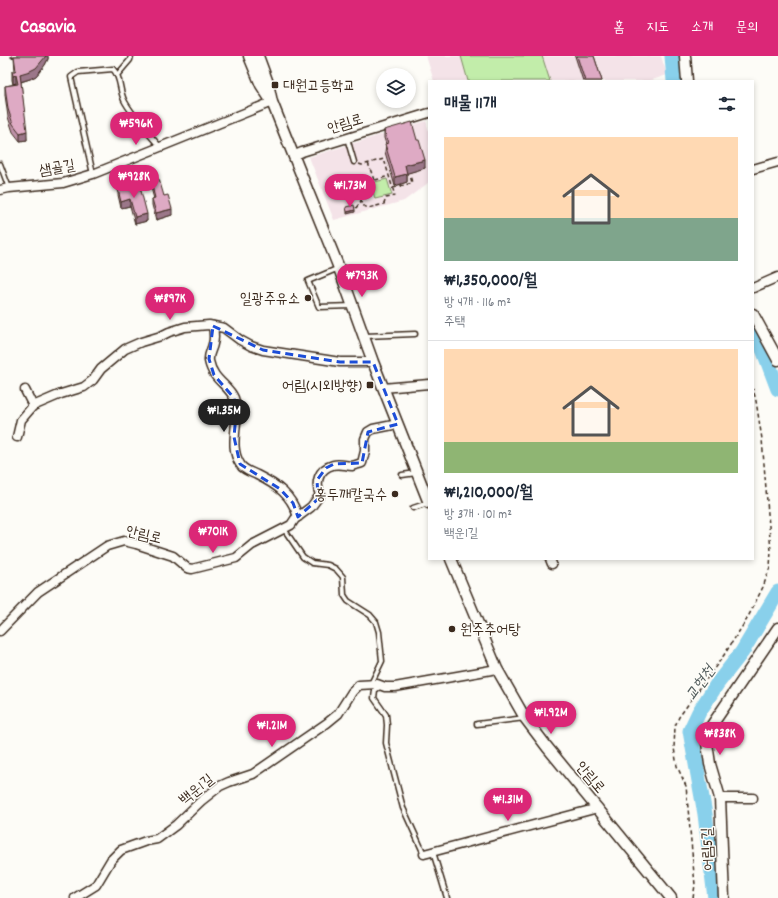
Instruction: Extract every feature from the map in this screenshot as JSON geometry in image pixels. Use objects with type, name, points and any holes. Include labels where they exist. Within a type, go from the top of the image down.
[{"type":"street","points":[[249,56],[261,86],[272,102]]},
{"type":"street","points":[[258,56],[268,82],[272,102],[339,268],[373,362],[428,500]]},
{"type":"street","points":[[685,56],[687,80]]},
{"type":"street","name":"샘골길","points":[[0,190],[63,183],[93,174],[272,102]]},
{"type":"street","name":"안림로","points":[[293,156],[428,113]]},
{"type":"street","points":[[754,169],[778,162]]},
{"type":"street","points":[[754,288],[778,277]]},
{"type":"street","points":[[754,316],[778,360]]},
{"type":"street","points":[[17,437],[21,420],[33,406],[60,394],[84,387],[93,380],[101,369],[125,349],[185,327],[198,325],[224,328],[240,340],[263,350],[340,362],[373,362]]},
{"type":"street","points":[[213,326],[213,344],[209,359],[214,375],[234,398],[236,416],[234,438],[240,464],[246,470],[272,483],[280,489],[293,503],[298,517]]},
{"type":"street","points":[[383,388],[428,384]]},
{"type":"street","points":[[25,390],[33,406]]},
{"type":"street","name":"안림로","points":[[0,631],[38,592],[107,546],[116,542],[130,542],[173,556],[187,568],[192,569],[236,558],[252,546],[291,526],[298,517],[311,507],[320,495],[317,488],[317,480],[320,473],[326,468],[334,464],[352,466],[362,463],[365,451],[365,439],[368,432],[373,429],[398,424]]},
{"type":"street","name":"안림로","points":[[451,560],[497,669],[525,718],[671,898]]},
{"type":"street","name":"어림5길","points":[[724,898],[720,798],[710,764],[707,743],[712,725],[778,628]]},
{"type":"street","points":[[371,684],[384,687],[395,687],[497,669]]},
{"type":"street","name":"백운1길","points":[[75,898],[96,885],[111,860],[121,850],[146,841],[157,839],[176,825],[201,801],[220,786],[253,774],[327,723],[338,714],[352,692],[359,685],[371,684]]},
{"type":"street","points":[[720,798],[753,798]]},
{"type":"street","points":[[424,854],[598,808]]},
{"type":"lane","points":[[118,74],[130,60],[131,56]]},
{"type":"lane","points":[[93,174],[71,77],[78,72],[113,69],[118,74],[121,92],[125,102],[161,147]]},
{"type":"lane","points":[[347,138],[354,162]]},
{"type":"lane","points":[[0,164],[9,188]]},
{"type":"lane","points":[[339,268],[308,281],[319,307],[353,306]]},
{"type":"lane","points":[[364,336],[415,334]]},
{"type":"lane","points":[[402,475],[417,473]]},
{"type":"lane","points":[[413,508],[428,503]]},
{"type":"lane","points":[[284,529],[303,557],[312,563],[328,565],[336,569],[343,577],[344,595],[348,601],[370,615],[376,622],[379,632],[382,661],[371,684]]},
{"type":"lane","points":[[381,686],[375,690],[374,698],[386,715],[386,743],[403,808],[424,854]]},
{"type":"lane","points":[[477,724],[525,718]]},
{"type":"lane","points":[[433,852],[447,898]]},
{"type":"path","points":[[354,162],[362,165],[384,158],[395,196],[386,198],[384,204],[368,208],[362,205],[358,189],[362,184],[389,176]]},
{"type":"path","points":[[368,163],[374,180]]},
{"type":"path","points":[[392,188],[412,183],[410,176]]},
{"type":"path","points":[[356,208],[361,201]]},
{"type":"path","points":[[693,898],[695,885],[686,786],[677,766],[674,748],[675,726],[679,717],[724,655],[747,619],[763,587],[770,567],[771,551],[762,439],[754,393]]},
{"type":"highlighted area","points":[[213,326],[263,350],[340,362],[373,362],[398,424],[368,432],[362,463],[334,464],[326,468],[317,480],[318,499],[298,517],[293,503],[280,489],[240,464],[234,437],[236,415],[234,398],[214,375],[209,359]]},
{"type":"shaded area","points":[[426,56],[661,56],[667,75],[652,80],[434,80]]},
{"type":"shaded area","points":[[426,121],[428,128],[428,183],[404,201],[334,220],[309,157]]},
{"type":"green space","points":[[461,56],[542,56],[550,80],[468,80]]},
{"type":"green space","points":[[387,179],[392,195],[375,199],[371,183]]},
{"type":"building","points":[[14,56],[46,56],[36,68],[20,74],[27,131],[20,133],[13,124],[8,109],[5,86],[18,84],[16,75],[13,76],[12,71],[16,71]]},
{"type":"building","points":[[577,56],[594,56],[602,80],[585,80]]},
{"type":"building","points":[[412,122],[425,160],[405,165],[407,174],[395,177],[385,144],[388,143],[384,130]]},
{"type":"building","points":[[159,179],[164,196],[168,195],[172,209],[156,213],[152,199],[155,198],[151,182]]},
{"type":"building","points":[[139,183],[147,214],[135,217],[130,199],[121,202],[118,189]]},
{"type":"building","points":[[354,205],[355,210],[347,212],[346,207]]},
{"type":"waterway","name":"교현천","points":[[672,56],[674,80]]},
{"type":"waterway","name":"교현천","points":[[754,332],[761,344],[778,389]]},
{"type":"waterway","name":"교현천","points":[[715,898],[705,814],[690,731],[699,712],[717,684],[742,652],[778,592]]},
{"type":"place","name":"대원고등학교","points":[[275,85]]},
{"type":"place","name":"일광주유소","points":[[308,298]]},
{"type":"place","name":"어림(시외방향)","points":[[370,385]]},
{"type":"place","name":"홍두깨칼국수","points":[[395,494]]},
{"type":"place","name":"원주추어탕","points":[[452,629]]}]
